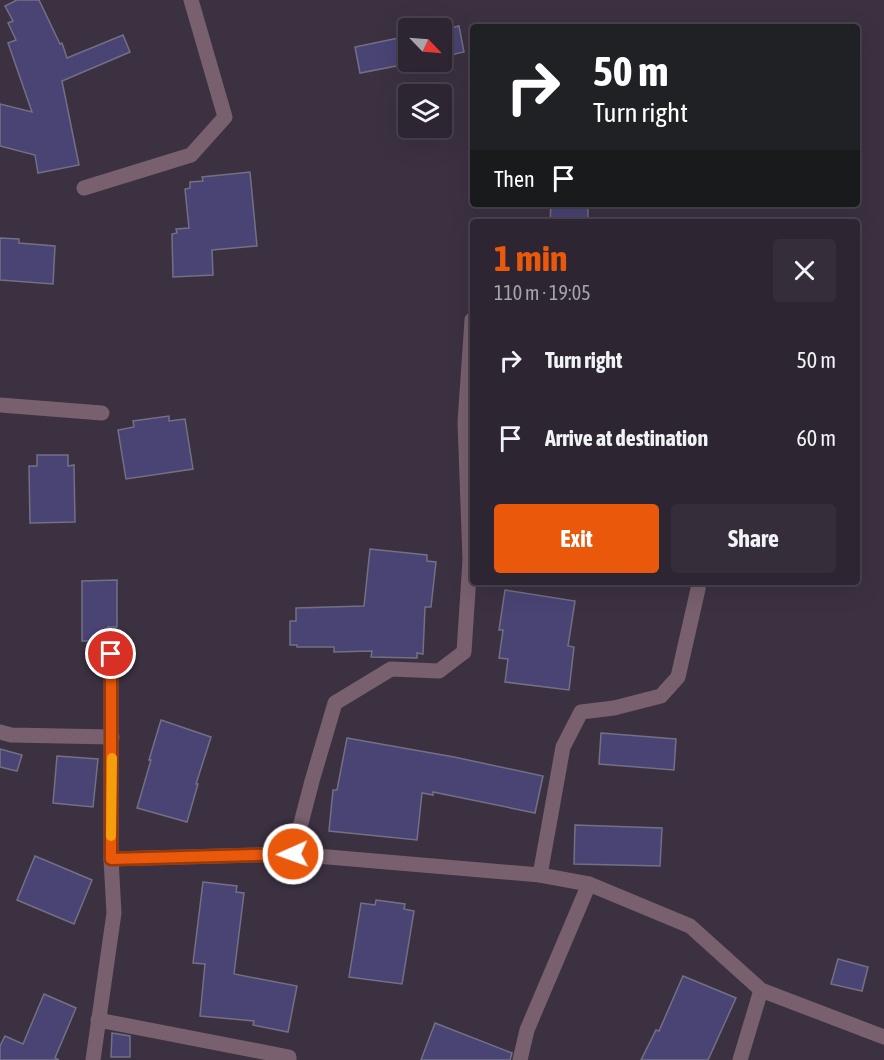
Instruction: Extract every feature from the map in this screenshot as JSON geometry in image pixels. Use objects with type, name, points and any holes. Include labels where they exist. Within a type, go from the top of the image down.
[{"type":"street","points":[[84,188],[191,155],[225,117],[191,0]]},
{"type":"street","points":[[293,854],[335,703],[391,669],[439,672],[464,652],[470,560],[465,422],[470,349]]},
{"type":"street","points":[[0,405],[102,413]]},
{"type":"street","points":[[540,875],[563,747],[581,712],[614,708],[662,696],[678,677],[698,585]]},
{"type":"street","points":[[93,1060],[114,913],[111,859],[111,654]]},
{"type":"street","points":[[4,737],[112,737]]},
{"type":"street","points":[[111,859],[293,854],[540,875],[589,884],[690,926],[761,990],[884,1037]]},
{"type":"street","points":[[520,1060],[527,1030],[589,884]]},
{"type":"street","points":[[740,1060],[761,990]]},
{"type":"street","points":[[98,1020],[289,1057],[288,1060]]},
{"type":"building","points":[[17,0],[39,0],[60,44],[62,43],[67,58],[123,35],[130,52],[62,81],[79,165],[38,173],[35,155],[0,146],[0,104],[32,112],[8,43],[16,40],[8,23],[13,21],[5,6]]},
{"type":"building","points":[[459,26],[464,52],[452,55],[452,28]]},
{"type":"building","points":[[398,38],[398,66],[360,73],[355,47]]},
{"type":"building","points":[[250,172],[257,246],[212,250],[213,275],[173,277],[172,234],[177,233],[176,229],[189,228],[185,189],[190,188],[190,182],[203,181],[202,177]]},
{"type":"building","points":[[551,207],[588,207],[588,219],[550,219]]},
{"type":"building","points":[[0,238],[19,239],[19,243],[55,246],[53,284],[0,280]]},
{"type":"building","points":[[169,416],[169,421],[185,419],[193,469],[126,479],[118,430],[134,427],[133,421]]},
{"type":"building","points":[[37,455],[68,455],[68,466],[74,465],[75,522],[30,523],[29,466],[37,466]]},
{"type":"building","points":[[370,549],[427,555],[427,561],[436,562],[431,607],[425,607],[423,654],[417,653],[417,658],[371,657],[372,651],[334,652],[334,647],[290,645],[290,621],[296,621],[296,608],[364,606]]},
{"type":"building","points":[[117,580],[117,627],[108,627],[107,641],[82,641],[82,581]]},
{"type":"building","points":[[505,590],[575,601],[568,646],[574,647],[569,690],[505,682],[508,659],[499,658],[503,630],[499,630]]},
{"type":"building","points":[[161,720],[211,737],[187,822],[137,808]]},
{"type":"building","points":[[601,733],[676,739],[674,770],[599,764]]},
{"type":"building","points":[[347,738],[543,776],[535,813],[433,792],[433,795],[422,793],[417,840],[329,831],[333,790],[337,790]]},
{"type":"building","points":[[0,749],[22,755],[17,771],[0,767]]},
{"type":"building","points":[[57,756],[98,759],[93,807],[53,803]]},
{"type":"building","points":[[575,825],[662,828],[660,866],[574,864]]},
{"type":"building","points":[[35,856],[92,880],[74,924],[17,900]]},
{"type":"building","points":[[203,882],[237,886],[236,892],[244,893],[234,974],[297,986],[288,1032],[253,1025],[254,1021],[200,1016],[205,964],[193,963]]},
{"type":"building","points":[[376,900],[405,904],[404,909],[414,911],[402,984],[349,977],[361,903],[375,905]]},
{"type":"building","points":[[838,959],[868,967],[862,991],[831,984]]},
{"type":"building","points":[[683,976],[736,998],[708,1060],[641,1060],[656,1030],[659,1031]]},
{"type":"building","points":[[44,994],[76,1008],[55,1058],[59,1060],[0,1060],[0,1046],[5,1036],[23,1044]]},
{"type":"building","points":[[435,1023],[512,1053],[510,1060],[421,1060]]},
{"type":"building","points":[[112,1033],[130,1036],[130,1057],[111,1057]]},
{"type":"slow traffic","points":[[111,836],[112,758]]},
{"type":"route","points":[[111,654],[111,859],[293,854]]}]
